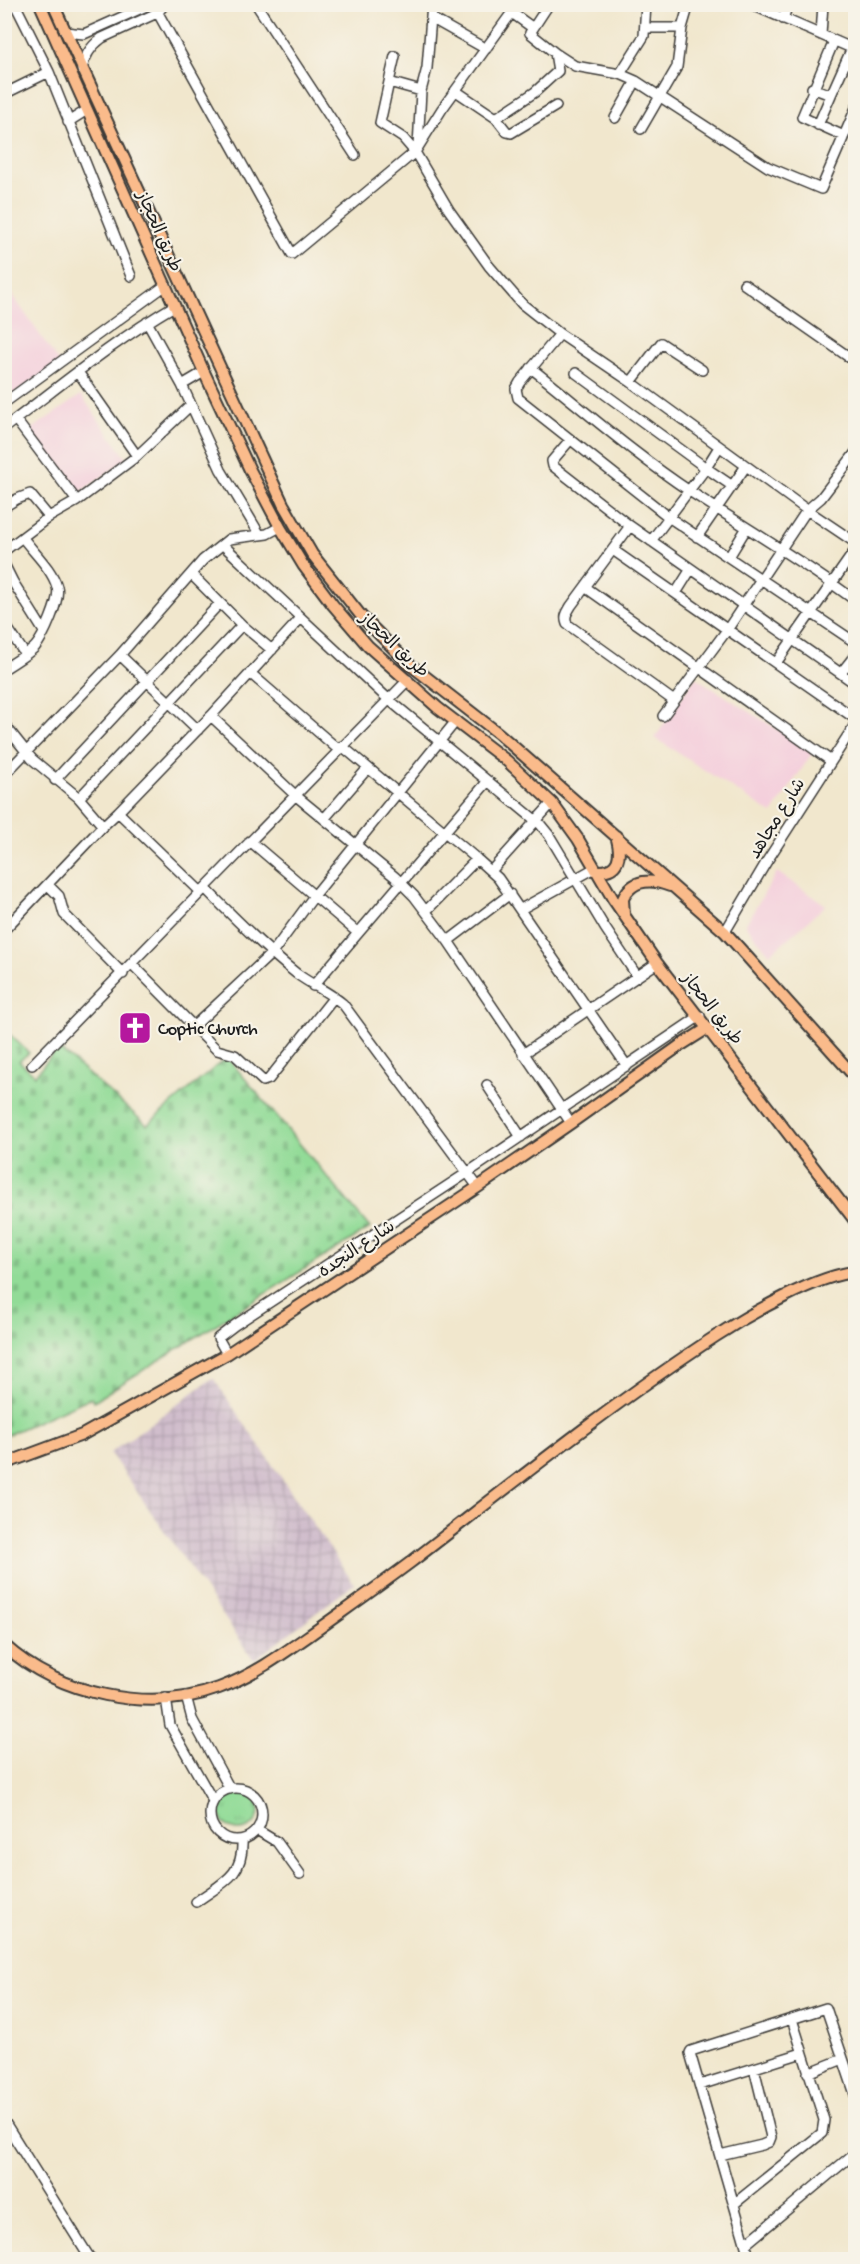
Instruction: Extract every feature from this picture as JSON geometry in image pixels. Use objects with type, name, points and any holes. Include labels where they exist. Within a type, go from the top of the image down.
[{"type":"main road","name":"طريق الحجاز","points":[[40,4],[204,372],[280,527],[303,565],[338,612],[368,646],[507,761],[552,803],[657,963],[855,1222]]},
{"type":"main road","name":"طريق الحجاز","points":[[53,4],[283,504],[312,554],[362,617],[408,663],[498,733],[725,932],[855,1077]]},
{"type":"main road","points":[[596,869],[607,871],[615,866],[620,848],[615,835]]},
{"type":"main road","points":[[625,917],[622,899],[634,885],[654,881],[676,888]]},
{"type":"main road","name":"شارع النجده","points":[[4,1464],[81,1435],[227,1354],[571,1124],[708,1028]]},
{"type":"main road","points":[[4,1645],[20,1659],[57,1680],[103,1695],[165,1698],[186,1696],[218,1688],[252,1673],[378,1587],[645,1384],[738,1322],[831,1276],[855,1272]]},
{"type":"street","points":[[15,4],[49,72],[131,276]]},
{"type":"street","points":[[65,32],[77,34],[90,32],[165,4]]},
{"type":"street","points":[[256,4],[355,155]]},
{"type":"street","points":[[416,150],[421,91],[427,68],[432,4]]},
{"type":"street","points":[[549,4],[530,33],[555,54],[575,66],[620,74],[636,81],[768,167],[821,189],[855,108]]},
{"type":"street","points":[[620,74],[635,52],[646,28],[646,4]]},
{"type":"street","points":[[640,129],[677,67],[682,28],[689,4]]},
{"type":"street","points":[[750,4],[854,49],[818,125]]},
{"type":"street","points":[[783,19],[788,4]]},
{"type":"street","points":[[821,35],[823,4]]},
{"type":"street","points":[[82,70],[88,51],[102,38],[154,7]]},
{"type":"street","points":[[154,7],[292,254],[416,150],[515,8],[533,28]]},
{"type":"street","points":[[431,18],[486,49]]},
{"type":"street","points":[[646,28],[682,28]]},
{"type":"street","points":[[834,41],[812,88],[802,117],[844,136]]},
{"type":"street","points":[[496,118],[535,92],[558,71],[555,54]]},
{"type":"street","points":[[395,56],[380,123],[403,138],[416,150],[449,210],[489,266],[522,304],[560,334],[631,382],[855,543]]},
{"type":"street","points":[[4,94],[49,72]]},
{"type":"street","points":[[615,118],[636,81]]},
{"type":"street","points":[[389,82],[421,91]]},
{"type":"street","points":[[812,88],[831,95]]},
{"type":"street","points":[[456,91],[496,118],[507,132],[511,133],[556,106]]},
{"type":"street","points":[[68,122],[87,110]]},
{"type":"street","points":[[744,284],[855,362]]},
{"type":"street","points":[[4,403],[166,285]]},
{"type":"street","points":[[4,428],[147,322],[174,306]]},
{"type":"street","points":[[147,322],[182,385],[226,480],[260,535]]},
{"type":"street","points":[[560,334],[516,389],[518,398],[670,518],[855,643]]},
{"type":"street","points":[[631,382],[661,343],[702,370]]},
{"type":"street","points":[[531,368],[634,451],[746,529],[832,583],[855,601]]},
{"type":"street","points":[[78,372],[137,456]]},
{"type":"street","points":[[182,385],[204,372]]},
{"type":"street","points":[[576,373],[731,485]]},
{"type":"street","points":[[4,550],[49,517],[77,501],[137,456],[191,405]]},
{"type":"street","points":[[16,420],[77,501]]},
{"type":"street","points":[[570,440],[552,461],[553,466],[630,526],[855,684]]},
{"type":"street","points":[[651,541],[690,491],[719,447]]},
{"type":"street","points":[[663,716],[727,630],[807,510],[821,498],[854,457]]},
{"type":"street","points":[[697,537],[746,466]]},
{"type":"street","points":[[4,507],[30,494],[49,517]]},
{"type":"street","points":[[630,526],[565,616],[567,624],[674,701]]},
{"type":"street","points":[[4,775],[52,728],[120,655],[203,560],[229,539],[237,536],[260,535],[280,527]]},
{"type":"street","points":[[729,557],[746,529]]},
{"type":"street","points":[[4,669],[33,648],[40,639],[57,604],[57,588],[51,575],[23,538]]},
{"type":"street","points":[[223,545],[388,699],[536,820],[549,835],[605,928],[638,976]]},
{"type":"street","points":[[776,663],[855,549]]},
{"type":"street","points":[[613,550],[855,721]]},
{"type":"street","points":[[4,564],[43,630]]},
{"type":"street","points":[[676,593],[691,569]]},
{"type":"street","points":[[191,574],[242,625],[272,650]]},
{"type":"street","points":[[4,588],[13,582]]},
{"type":"street","points":[[585,588],[831,761]]},
{"type":"street","points":[[55,780],[220,603]]},
{"type":"street","points":[[4,930],[211,716],[300,619]]},
{"type":"street","points":[[4,623],[8,634],[25,654]]},
{"type":"street","points":[[79,798],[242,625]]},
{"type":"street","points":[[842,673],[855,654]]},
{"type":"street","points":[[120,655],[198,729]]},
{"type":"street","points":[[250,673],[491,871],[521,909],[627,1066]]},
{"type":"street","points":[[32,1065],[408,680]]},
{"type":"street","points":[[211,716],[295,795],[401,882],[448,941],[571,1124]]},
{"type":"street","points":[[194,1026],[273,952],[355,844],[438,740],[456,721]]},
{"type":"street","name":"شارع مجاهد","points":[[725,932],[855,721]]},
{"type":"street","points":[[4,724],[25,752],[55,780],[79,798],[103,826]]},
{"type":"street","points":[[324,819],[368,768]]},
{"type":"street","points":[[313,986],[488,781]]},
{"type":"street","points":[[491,871],[552,803]]},
{"type":"street","points":[[118,812],[255,938],[313,986],[334,997],[346,1009],[478,1187]]},
{"type":"street","points":[[250,841],[358,933]]},
{"type":"street","points":[[426,911],[477,859]]},
{"type":"street","points":[[521,909],[596,869]]},
{"type":"street","points":[[48,885],[59,896],[64,914],[123,974]]},
{"type":"street","points":[[448,941],[510,894]]},
{"type":"street","points":[[523,1054],[657,963]]},
{"type":"street","points":[[132,964],[219,1051],[235,1055],[265,1081],[334,997]]},
{"type":"street","points":[[227,1354],[218,1338],[235,1324],[467,1173],[700,1017]]},
{"type":"street","points":[[487,1085],[521,1137]]},
{"type":"street","points":[[186,1696],[192,1719],[230,1789]]},
{"type":"street","points":[[165,1698],[170,1725],[213,1801]]},
{"type":"street","points":[[230,1789],[248,1791],[255,1797],[262,1813],[257,1830],[242,1840],[225,1838],[217,1833],[210,1818],[213,1801],[218,1795],[230,1789]]},
{"type":"street","points":[[257,1830],[277,1842],[300,1874]]},
{"type":"street","points":[[196,1902],[236,1872],[241,1862],[242,1840]]},
{"type":"street","points":[[750,2259],[690,2053],[693,2049],[827,2009],[855,2097]]},
{"type":"street","points":[[734,2204],[822,2133],[824,2120],[792,2019]]},
{"type":"street","points":[[700,2085],[802,2053]]},
{"type":"street","points":[[808,2073],[843,2060]]},
{"type":"street","points":[[720,2155],[762,2145],[769,2142],[771,2137],[754,2068]]},
{"type":"street","points":[[4,2121],[91,2259]]},
{"type":"street","points":[[746,2244],[855,2152]]},
{"type":"shaded area","points":[[4,283],[61,365],[4,399]]},
{"type":"shaded area","points":[[81,395],[127,459],[75,496],[29,431]]},
{"type":"shaded area","points":[[695,677],[813,752],[772,814],[655,738]]},
{"type":"shaded area","points":[[777,872],[826,905],[770,954],[745,925]]},
{"type":"shaded area","points":[[213,1378],[354,1584],[254,1660],[110,1453]]},
{"type":"green space","points":[[4,1029],[29,1053],[19,1061],[35,1075],[58,1048],[147,1125],[227,1057],[370,1228],[94,1401],[92,1397],[5,1436]]},
{"type":"green space","points":[[239,1790],[253,1796],[259,1810],[253,1824],[239,1830],[225,1824],[219,1810],[225,1796]]},
{"type":"place","name":"Coptic Church","points":[[135,1028]]}]
